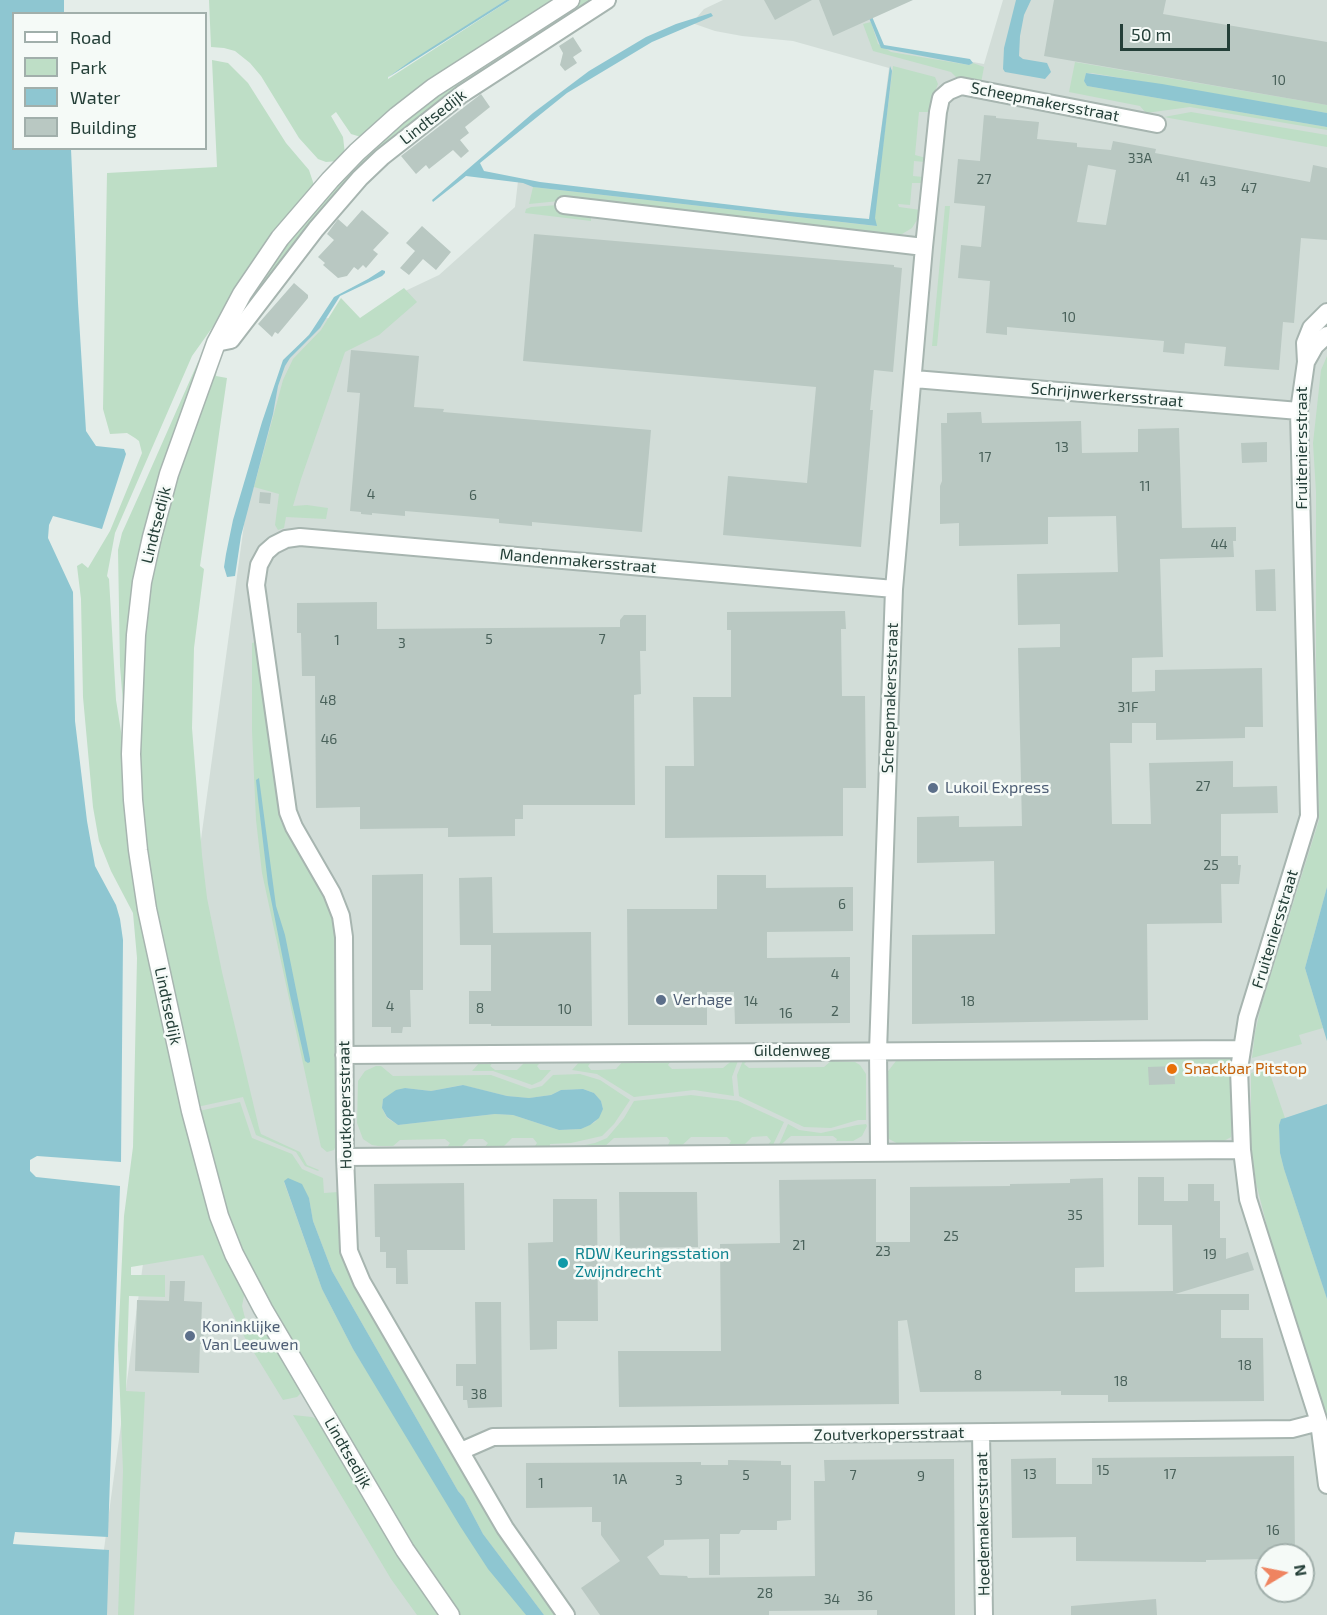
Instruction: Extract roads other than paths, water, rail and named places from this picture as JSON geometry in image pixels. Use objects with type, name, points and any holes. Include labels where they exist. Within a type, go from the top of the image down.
[{"type":"street","name":"Lindtsedijk","points":[[450,1615],[405,1550],[263,1309],[234,1254],[211,1191],[147,909],[136,840],[132,754],[136,635],[152,537],[170,474],[216,343],[242,294],[280,238],[357,152],[397,116],[433,88],[570,0]]},
{"type":"street","name":"Lindtsedijk","points":[[216,343],[231,340],[316,230],[360,178],[382,157],[462,94],[607,0]]},
{"type":"street","name":"Scheepmakersstraat","points":[[879,1151],[878,1051],[894,589],[924,247],[941,98],[949,91],[961,86],[1157,124]]},
{"type":"street","points":[[564,205],[924,247]]},
{"type":"street","name":"Fruiteniersstraat","points":[[1327,312],[1311,328],[1305,343],[1306,362],[1299,411],[1309,816],[1247,1018],[1239,1069],[1242,1150],[1248,1199],[1319,1422],[1327,1485]]},
{"type":"street","name":"Fruiteniersstraat","points":[[1306,362],[1315,346],[1327,335]]},
{"type":"street","name":"Schrijnwerkersstraat","points":[[914,379],[1299,411]]},
{"type":"street","name":"Mandenmakersstraat","points":[[266,552],[286,539],[300,537],[894,589]]},
{"type":"street","name":"Houtkopersstraat","points":[[266,552],[259,565],[256,585],[285,796],[294,827],[332,893],[341,916],[344,937],[345,1157],[349,1251],[362,1282],[504,1528],[566,1615]]},
{"type":"street","name":"Gildenweg","points":[[344,1054],[1241,1049]]},
{"type":"street","points":[[345,1157],[879,1151],[1242,1150]]},
{"type":"street","name":"Zoutverkopersstraat","points":[[461,1451],[493,1437],[1292,1429],[1319,1422]]},
{"type":"street","name":"Hoedemakersstraat","points":[[981,1433],[984,1615]]},
{"type":"water","points":[[0,0],[64,0],[64,12],[12,12],[12,150],[71,150],[86,431],[96,446],[124,449],[126,454],[102,529],[53,516],[49,525],[48,538],[73,592],[75,721],[87,821],[95,866],[116,905],[123,940],[121,1162],[37,1156],[30,1160],[30,1171],[36,1177],[120,1186],[108,1537],[15,1532],[13,1544],[109,1550],[107,1615],[0,1615]]},
{"type":"water","points":[[506,0],[510,0],[387,78],[412,60]]},
{"type":"water","points":[[862,0],[865,0],[884,45],[970,59],[973,63],[969,65],[881,48]]},
{"type":"water","points":[[1016,0],[1031,0],[1024,15],[1019,56],[1023,59],[1047,63],[1051,72],[1045,79],[1005,72],[1003,69],[1004,48]]},
{"type":"water","points":[[711,13],[713,16],[652,42],[567,93],[480,163],[484,171],[540,182],[869,219],[890,66],[892,71],[875,218],[877,226],[533,187],[523,183],[466,176],[433,202],[432,200],[533,113],[589,71],[646,37],[676,24]]},
{"type":"water","points":[[1086,73],[1327,113],[1327,127],[1087,86],[1084,81]]},
{"type":"water","points":[[382,270],[385,273],[382,276],[340,296],[320,328],[285,366],[241,536],[235,576],[227,577],[224,567],[233,520],[283,360],[309,335],[334,297]]},
{"type":"water","points":[[259,778],[276,906],[285,935],[310,1059],[308,1063],[305,1061],[290,995],[268,884],[256,780]]},
{"type":"water","points":[[1327,887],[1327,1041],[1305,968]]},
{"type":"water","points":[[463,1085],[507,1096],[529,1098],[551,1095],[561,1090],[583,1089],[594,1093],[601,1101],[603,1109],[599,1118],[590,1125],[581,1129],[559,1130],[513,1115],[495,1114],[398,1125],[387,1117],[382,1108],[383,1099],[396,1090],[405,1088],[431,1091]]},
{"type":"water","points":[[1327,1104],[1327,1299],[1284,1169],[1280,1153],[1279,1125],[1281,1119]]},
{"type":"water","points":[[288,1178],[302,1184],[309,1198],[313,1221],[332,1271],[483,1534],[544,1615],[526,1615],[488,1569],[353,1349],[322,1289],[284,1181]]},
{"type":"place","name":"Lukoil Express","points":[[933,788]]},
{"type":"place","name":"Verhage","points":[[661,1000]]},
{"type":"place","name":"Snackbar Pitstop","points":[[1172,1069]]},
{"type":"place","name":"RDW Keuringsstation Zwijndrecht","points":[[563,1263]]},
{"type":"place","name":"Koninklijke Van Leeuwen","points":[[190,1336]]}]
